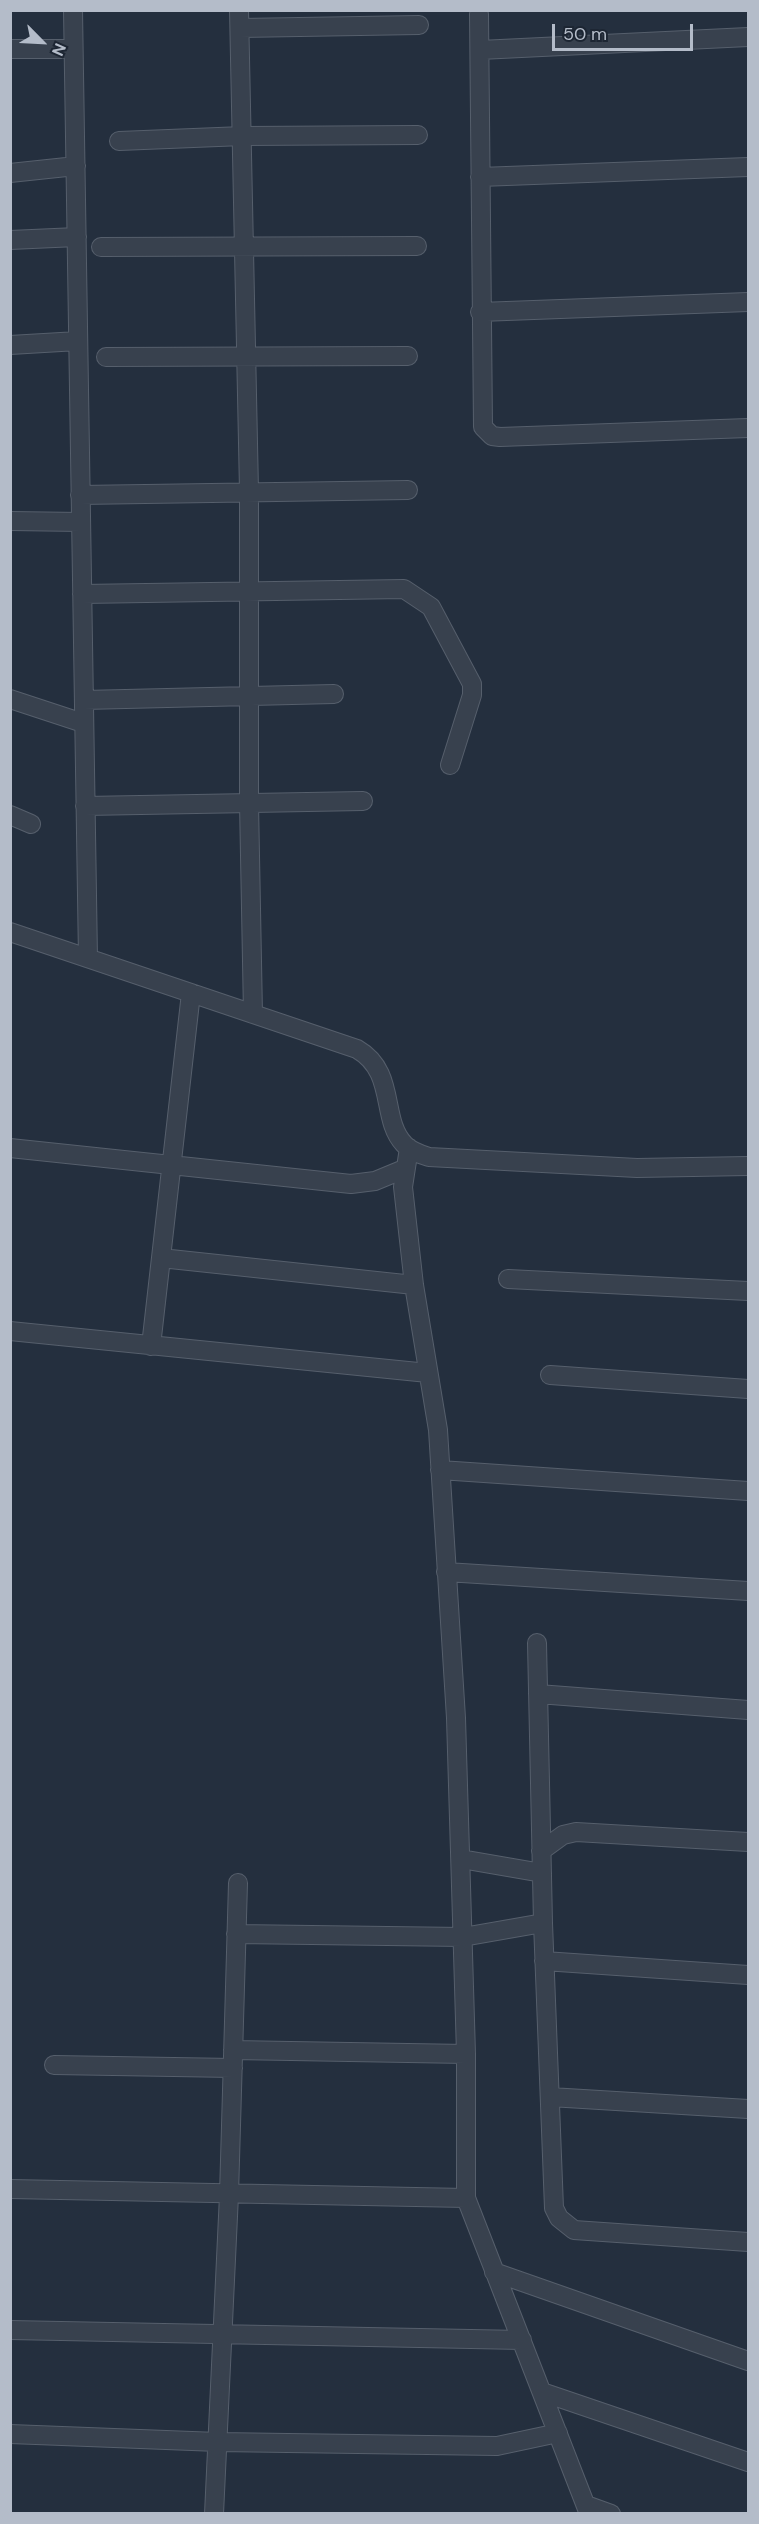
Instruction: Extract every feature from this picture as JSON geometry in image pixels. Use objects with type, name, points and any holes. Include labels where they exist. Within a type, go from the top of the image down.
[{"type":"street","points":[[73,10],[88,958]]},
{"type":"street","points":[[479,14],[481,422],[492,436],[748,428]]},
{"type":"street","points":[[253,1014],[249,803],[249,491],[240,19],[419,25]]},
{"type":"street","points":[[480,50],[748,37]]},
{"type":"street","points":[[10,49],[73,49]]},
{"type":"street","points":[[119,141],[243,136],[418,135]]},
{"type":"street","points":[[10,173],[76,166]]},
{"type":"street","points":[[480,177],[748,167]]},
{"type":"street","points":[[10,240],[77,237]]},
{"type":"street","points":[[101,247],[417,246]]},
{"type":"street","points":[[480,312],[748,303]]},
{"type":"street","points":[[10,345],[78,341]]},
{"type":"street","points":[[106,357],[408,356]]},
{"type":"street","points":[[80,495],[408,490]]},
{"type":"street","points":[[10,521],[81,522]]},
{"type":"street","points":[[82,594],[404,589],[424,600],[431,607],[472,684],[472,695],[450,765]]},
{"type":"street","points":[[84,700],[334,694]]},
{"type":"street","points":[[10,699],[83,723]]},
{"type":"street","points":[[85,806],[363,801]]},
{"type":"street","points":[[10,815],[31,824]]},
{"type":"street","points":[[10,932],[367,1055],[379,1071],[399,1137],[409,1148],[437,1158],[637,1168],[748,1166]]},
{"type":"street","points":[[151,1346],[190,993]]},
{"type":"street","points":[[10,1148],[351,1184],[375,1181],[404,1169]]},
{"type":"street","points":[[409,1148],[403,1187],[414,1285],[438,1430],[456,1718],[466,2054],[466,2198],[587,2509],[611,2514]]},
{"type":"street","points":[[161,1257],[414,1285]]},
{"type":"street","points":[[508,1280],[748,1291]]},
{"type":"street","points":[[10,1331],[428,1373]]},
{"type":"street","points":[[550,1375],[748,1389]]},
{"type":"street","points":[[440,1470],[748,1491]]},
{"type":"street","points":[[446,1572],[748,1592]]},
{"type":"street","points":[[537,1643],[544,1961],[554,2208],[565,2225],[574,2230],[748,2242]]},
{"type":"street","points":[[538,1694],[748,1710]]},
{"type":"street","points":[[541,1851],[564,1835],[576,1832],[748,1842]]},
{"type":"street","points":[[461,1859],[542,1873]]},
{"type":"street","points":[[214,2514],[230,2195],[238,1883]]},
{"type":"street","points":[[236,1934],[463,1937],[543,1923]]},
{"type":"street","points":[[544,1961],[748,1975]]},
{"type":"street","points":[[54,2065],[466,2054]]},
{"type":"street","points":[[550,2097],[748,2109]]},
{"type":"street","points":[[10,2189],[466,2198]]},
{"type":"street","points":[[494,2272],[748,2361]]},
{"type":"street","points":[[10,2330],[522,2340]]},
{"type":"street","points":[[542,2392],[748,2462]]},
{"type":"street","points":[[10,2434],[218,2442],[497,2446],[558,2433]]}]
